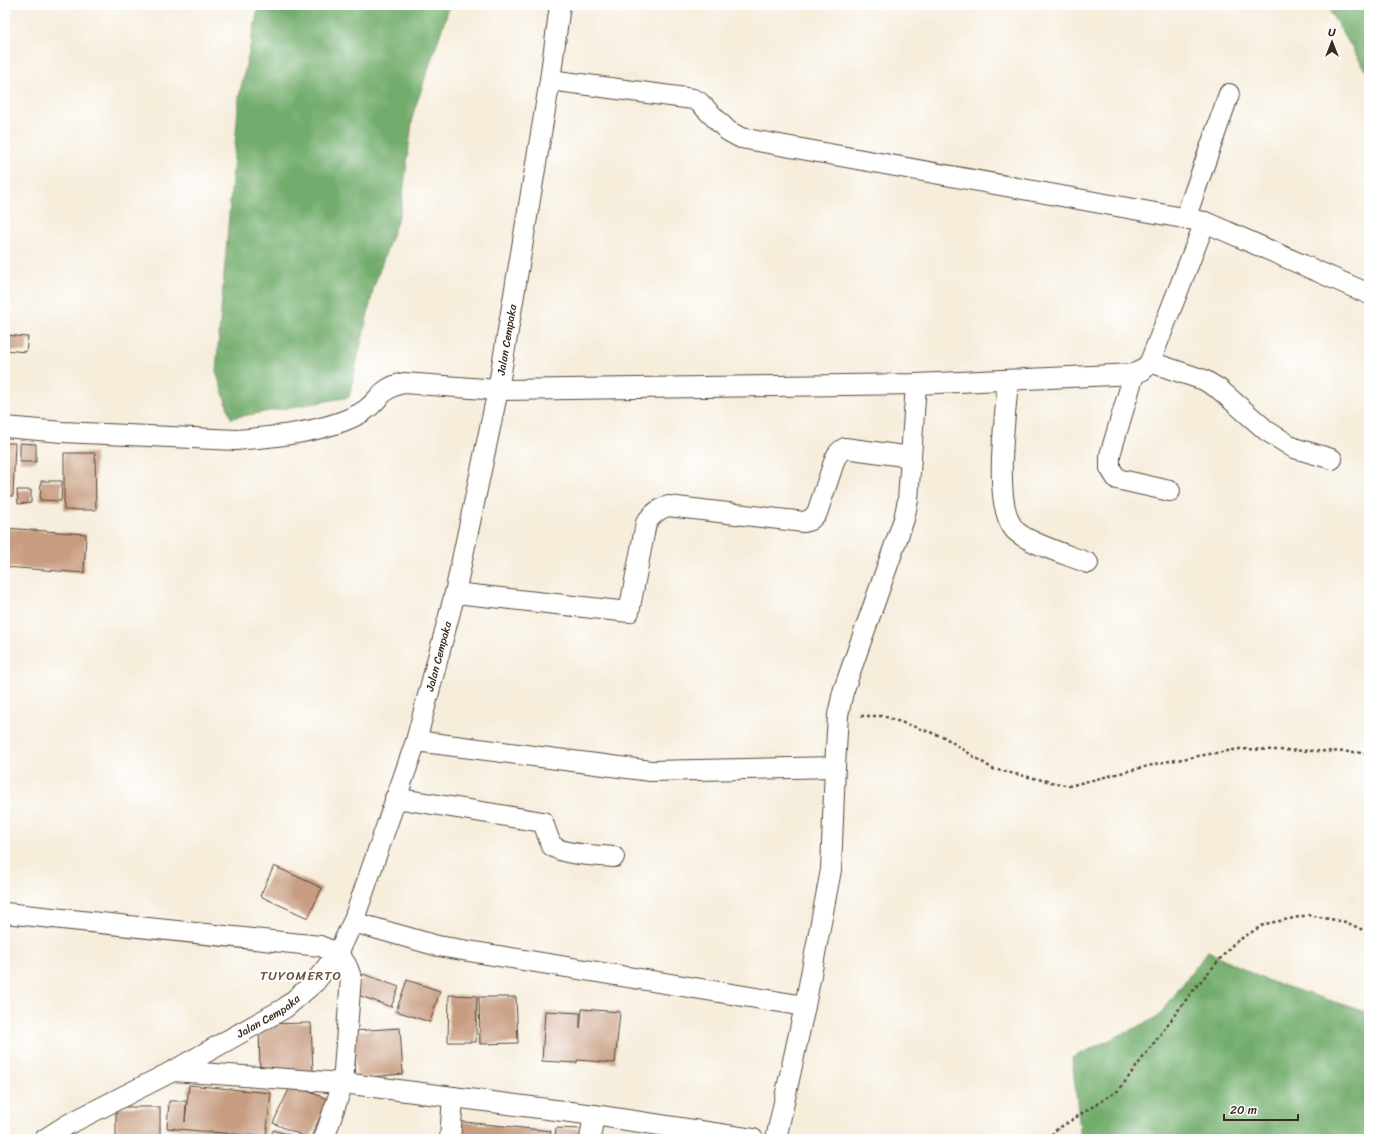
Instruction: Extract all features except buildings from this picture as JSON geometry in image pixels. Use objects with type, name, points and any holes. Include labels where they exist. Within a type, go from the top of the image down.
[{"type":"street","name":"Jalan Cempaka","points":[[45,1139],[67,1125],[173,1071],[285,1008],[315,982],[338,953],[353,922],[416,741],[455,593],[498,390],[550,80],[560,5]]},
{"type":"street","points":[[550,80],[693,99],[699,102],[728,131],[741,138],[1205,222],[1369,294]]},
{"type":"street","points":[[1185,219],[1229,94]]},
{"type":"street","points":[[1170,491],[1117,480],[1110,468],[1110,455],[1142,368],[1205,222]]},
{"type":"street","points":[[5,427],[62,432],[236,440],[286,435],[340,422],[361,414],[384,390],[393,385],[404,383],[498,390],[916,384],[1008,380],[1142,368],[1204,380],[1219,389],[1267,431],[1294,448],[1332,459]]},
{"type":"street","points":[[1008,380],[1001,486],[1004,509],[1014,529],[1029,540],[1088,563]]},
{"type":"street","points":[[776,1139],[805,1006],[831,870],[838,715],[842,692],[904,519],[908,500],[916,384]]},
{"type":"street","points":[[455,593],[629,612],[646,523],[652,514],[662,508],[668,506],[804,522],[810,520],[817,513],[838,452],[845,448],[911,457]]},
{"type":"street","points":[[416,741],[652,771],[835,767]]},
{"type":"street","points":[[396,798],[543,822],[553,847],[569,852],[614,856]]},
{"type":"street","points":[[5,913],[320,946],[338,953],[348,968],[351,977],[343,1083],[324,1139]]},
{"type":"street","points":[[353,922],[438,946],[805,1006]]},
{"type":"street","points":[[173,1071],[343,1083],[594,1115],[753,1139]]},
{"type":"street","points":[[450,1139],[453,1097]]},
{"type":"street","points":[[590,1139],[594,1115]]},
{"type":"path","points":[[838,715],[882,716],[944,737],[993,769],[1069,786],[1164,762],[1238,749],[1353,752],[1369,754]]},
{"type":"path","points":[[1046,1139],[1056,1130],[1093,1109],[1119,1090],[1194,989],[1234,943],[1265,924],[1308,915],[1346,922],[1369,933]]},
{"type":"green space","points":[[259,5],[450,5],[413,114],[401,210],[374,286],[349,397],[231,418],[216,371],[239,97]]},
{"type":"green space","points":[[1353,5],[1369,5],[1369,76],[1330,12]]},
{"type":"green space","points":[[1208,951],[1263,979],[1369,1013],[1369,1139],[1081,1139],[1072,1058],[1158,1017]]},
{"type":"district","name":"TUYOMERTO","points":[[301,975]]}]
